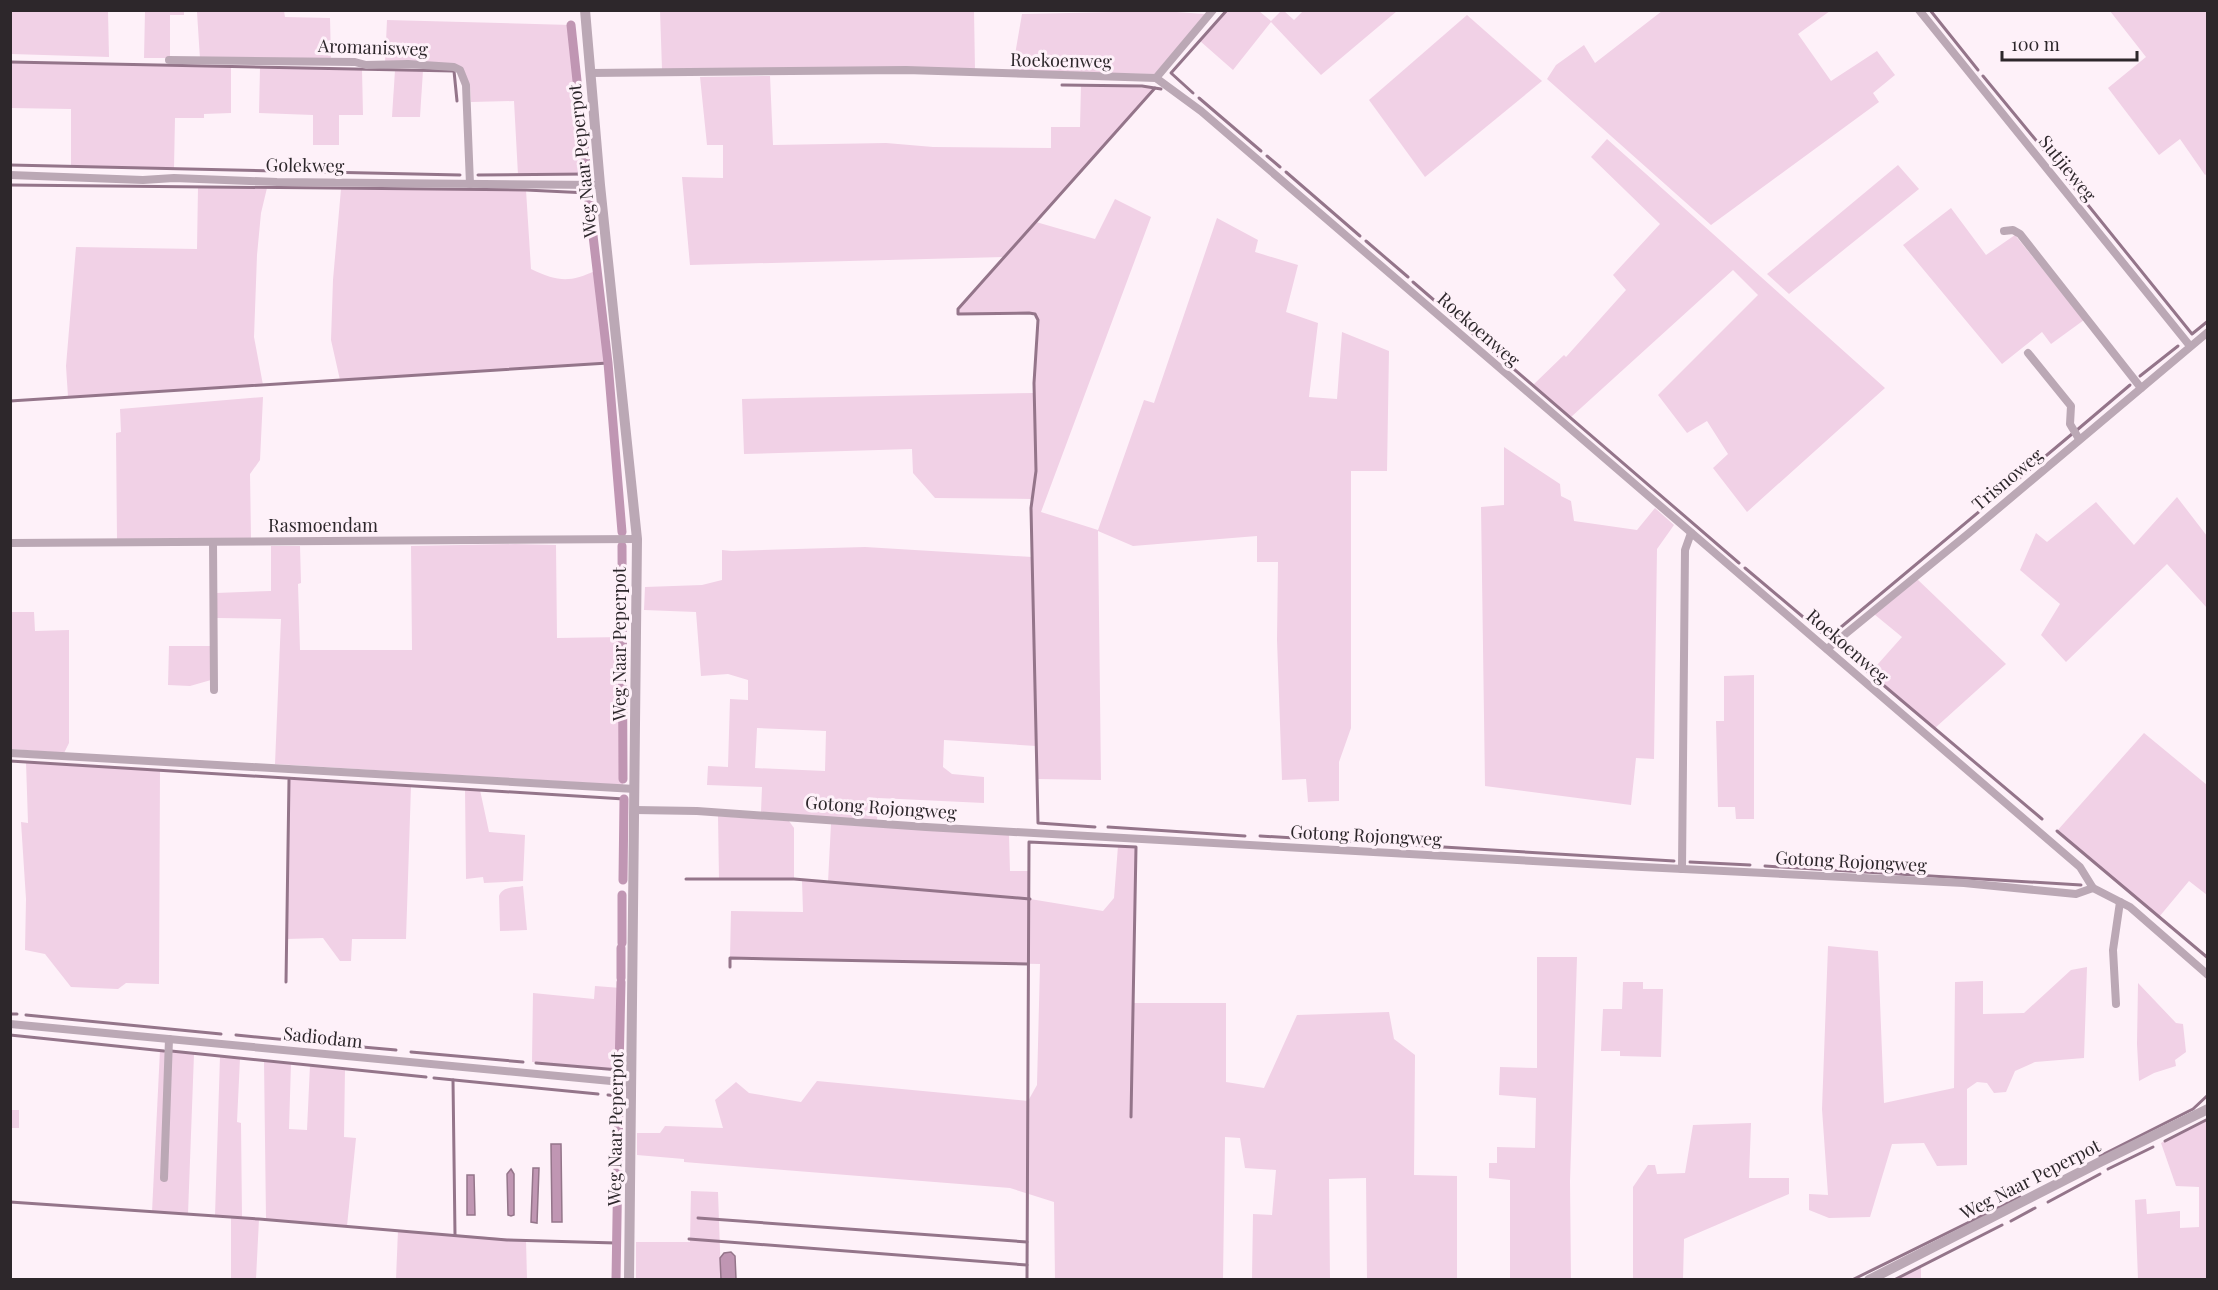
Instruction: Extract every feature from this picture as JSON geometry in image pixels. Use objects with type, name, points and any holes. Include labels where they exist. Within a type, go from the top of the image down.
[{"type":"street","name":"Weg Naar Peperpot","points":[[585,10],[600,185],[637,539],[629,1280]]},
{"type":"street","points":[[1156,78],[1213,10]]},
{"type":"street","name":"Sutjieweg","points":[[1919,10],[2190,346]]},
{"type":"street","name":"Aromanisweg","points":[[169,60],[355,62],[366,65],[408,64],[454,67],[460,70],[466,85],[470,184]]},
{"type":"street","name":"Roekoenweg","points":[[590,73],[906,70],[1000,75],[1156,78],[1201,111],[2059,849],[2079,867],[2093,888],[2139,915],[2208,975]]},
{"type":"street","name":"Golekweg","points":[[10,175],[143,180],[174,178],[277,182],[600,185]]},
{"type":"street","points":[[2004,231],[2013,230],[2020,234],[2141,388]]},
{"type":"street","name":"Trisnoweg","points":[[1827,649],[2208,332]]},
{"type":"street","points":[[2028,353],[2071,406],[2070,424],[2079,439]]},
{"type":"street","points":[[1682,869],[1685,550],[1691,532]]},
{"type":"street","name":"Rasmoendam","points":[[10,543],[637,539]]},
{"type":"street","points":[[213,542],[214,690]]},
{"type":"street","points":[[10,753],[635,789]]},
{"type":"street","name":"Gotong Rojongweg","points":[[635,810],[697,811],[926,827],[1964,883],[2076,894],[2093,888]]},
{"type":"street","points":[[2116,1004],[2113,950],[2120,902]]},
{"type":"street","name":"Sadiodam","points":[[10,1024],[632,1083]]},
{"type":"street","points":[[164,1178],[169,1039]]},
{"type":"street","name":"Weg Naar Peperpot","points":[[1869,1280],[2100,1161],[2208,1109]]},
{"type":"shaded area","points":[[207,10],[284,11],[285,17],[330,18],[331,60],[200,59],[197,12]]},
{"type":"shaded area","points":[[11,11],[108,11],[109,57],[11,54]]},
{"type":"shaded area","points":[[145,11],[184,11],[184,15],[170,15],[170,58],[144,58]]},
{"type":"shaded area","points":[[660,11],[974,11],[975,70],[662,69]]},
{"type":"shaded area","points":[[1162,11],[1205,14],[1155,74],[1012,72],[1022,14]]},
{"type":"shaded area","points":[[1227,11],[1259,11],[1271,21],[1281,11],[1294,20],[1303,11],[1397,11],[1321,75],[1271,22],[1233,70],[1200,41]]},
{"type":"shaded area","points":[[1662,11],[1830,11],[1798,34],[1831,81],[1877,51],[1895,75],[1873,93],[1879,102],[1711,225],[1547,79],[1556,65],[1584,45],[1595,63]]},
{"type":"shaded area","points":[[2110,11],[2207,11],[2208,173],[2205,175],[2180,139],[2159,155],[2108,88],[2146,57]]},
{"type":"shaded area","points":[[1467,15],[1542,81],[1425,177],[1369,100]]},
{"type":"shaded area","points":[[387,20],[571,25],[587,174],[518,175],[514,101],[471,102],[470,85],[461,68],[385,63]]},
{"type":"shaded area","points":[[11,62],[231,66],[231,113],[204,114],[204,118],[175,118],[174,168],[71,166],[71,109],[11,108]]},
{"type":"shaded area","points":[[260,67],[362,69],[363,115],[339,115],[339,145],[313,145],[313,115],[259,113]]},
{"type":"shaded area","points":[[395,70],[423,70],[420,117],[392,117]]},
{"type":"shaded area","points":[[770,76],[773,145],[886,143],[933,147],[1051,148],[1051,127],[1080,127],[1081,85],[1155,88],[1036,222],[1095,239],[1115,199],[1151,217],[1041,512],[1098,530],[1144,400],[1154,403],[1217,218],[1258,240],[1255,252],[1298,265],[1286,312],[1318,323],[1309,397],[1337,399],[1342,332],[1389,351],[1387,471],[1351,471],[1351,728],[1339,762],[1339,801],[1308,802],[1306,779],[1282,780],[1277,640],[1278,562],[1257,562],[1257,536],[1133,546],[1098,531],[1101,780],[1037,779],[1036,746],[944,740],[943,767],[952,774],[984,777],[984,803],[878,798],[877,821],[761,812],[762,787],[707,785],[708,766],[728,767],[730,699],[748,700],[748,680],[728,674],[701,676],[696,612],[644,610],[645,587],[702,585],[722,580],[722,550],[865,547],[1032,557],[1032,499],[935,498],[913,473],[912,449],[744,454],[742,399],[1034,393],[1038,320],[1035,314],[958,314],[958,309],[1004,257],[690,265],[682,177],[723,178],[723,145],[707,145],[700,77]],"holes":[[[757,728],[826,731],[825,771],[755,768]]]},
{"type":"shaded area","points":[[1607,139],[1885,388],[1747,512],[1713,468],[1728,454],[1707,421],[1687,433],[1658,395],[1758,295],[1733,270],[1571,417],[1533,385],[1564,355],[1566,357],[1626,290],[1613,275],[1660,224],[1591,157]]},
{"type":"shaded area","points":[[1898,165],[1919,189],[1789,294],[1767,274]]},
{"type":"shaded area","points":[[198,187],[267,188],[261,213],[257,255],[254,337],[263,385],[68,397],[66,366],[76,247],[197,249]]},
{"type":"shaded area","points":[[341,189],[526,190],[531,269],[564,279],[579,277],[597,270],[608,363],[340,380],[331,340],[333,280]]},
{"type":"shaded area","points":[[1951,208],[1986,255],[2015,235],[2084,320],[2051,344],[2042,332],[2002,364],[1903,245]]},
{"type":"shaded area","points":[[263,397],[260,460],[250,474],[251,538],[117,539],[116,433],[121,432],[120,409]]},
{"type":"shaded area","points":[[1504,447],[1560,484],[1561,496],[1571,501],[1574,521],[1637,530],[1655,508],[1674,525],[1657,549],[1654,759],[1636,758],[1631,805],[1485,786],[1481,507],[1504,505]]},
{"type":"shaded area","points":[[2177,497],[2207,536],[2207,608],[2167,564],[2066,662],[2041,635],[2060,604],[2020,570],[2036,533],[2047,542],[2096,502],[2134,545]]},
{"type":"shaded area","points":[[556,545],[557,638],[623,637],[623,785],[275,764],[281,619],[217,618],[216,593],[271,591],[271,546],[300,546],[301,583],[298,584],[300,650],[412,650],[411,546]]},
{"type":"shaded area","points":[[1917,579],[2006,664],[1935,728],[1870,673],[1902,637],[1874,614]]},
{"type":"shaded area","points":[[10,612],[34,612],[35,631],[69,630],[69,743],[64,753],[11,749]]},
{"type":"shaded area","points":[[169,646],[212,646],[211,680],[190,686],[168,685]]},
{"type":"shaded area","points":[[1754,675],[1754,819],[1736,819],[1735,807],[1718,807],[1716,721],[1724,721],[1724,676]]},
{"type":"shaded area","points":[[2144,733],[2207,785],[2207,895],[2189,881],[2159,917],[2057,831]]},
{"type":"shaded area","points":[[26,762],[160,770],[159,984],[126,983],[118,989],[71,987],[45,954],[25,950],[26,899],[21,822],[28,823]]},
{"type":"shaded area","points":[[289,779],[411,786],[406,939],[352,939],[351,961],[340,961],[323,938],[286,939]]},
{"type":"shaded area","points":[[465,789],[480,790],[489,832],[525,835],[523,881],[484,883],[483,877],[466,879]]},
{"type":"shaded area","points":[[718,816],[789,821],[794,828],[794,879],[719,879]]},
{"type":"shaded area","points":[[831,824],[1009,835],[1010,871],[1030,871],[1030,899],[1103,911],[1114,898],[1118,846],[1136,847],[1133,1003],[1226,1003],[1226,1082],[1264,1088],[1297,1015],[1389,1012],[1394,1039],[1415,1055],[1414,1175],[1457,1176],[1457,1279],[1367,1279],[1366,1178],[1329,1179],[1330,1279],[1252,1279],[1253,1214],[1272,1215],[1276,1170],[1245,1168],[1240,1138],[1225,1137],[1223,1280],[1055,1279],[1054,1202],[1010,1188],[684,1162],[684,1159],[637,1155],[637,1133],[660,1133],[665,1126],[723,1128],[715,1100],[736,1082],[749,1093],[801,1102],[817,1081],[1028,1101],[1037,1085],[1040,964],[730,958],[731,911],[803,912],[802,880],[828,882]]},
{"type":"shaded area","points":[[523,886],[527,930],[500,931],[499,896],[506,889]]},
{"type":"shaded area","points":[[1828,946],[1878,951],[1884,1103],[1954,1088],[1955,982],[1983,981],[1983,1014],[2024,1013],[2071,970],[2087,967],[2084,1058],[2035,1062],[2015,1071],[2006,1092],[1994,1093],[1987,1083],[1977,1082],[1967,1089],[1967,1165],[1937,1166],[1924,1143],[1892,1144],[1870,1217],[1829,1218],[1809,1210],[1809,1194],[1828,1195],[1822,1109]]},
{"type":"shaded area","points":[[1537,957],[1577,957],[1570,1181],[1571,1279],[1510,1279],[1510,1180],[1489,1178],[1489,1163],[1497,1163],[1497,1147],[1535,1148],[1536,1098],[1499,1095],[1500,1067],[1537,1068]]},
{"type":"shaded area","points":[[1623,982],[1643,982],[1643,989],[1663,989],[1661,1057],[1620,1056],[1620,1051],[1601,1051],[1603,1009],[1622,1009]]},
{"type":"shaded area","points":[[2138,983],[2176,1023],[2183,1024],[2186,1052],[2175,1060],[2176,1066],[2139,1081],[2137,1044]]},
{"type":"shaded area","points":[[595,986],[621,988],[618,1070],[532,1062],[533,993],[594,999]]},
{"type":"shaded area","points":[[160,1050],[194,1054],[188,1214],[152,1212]]},
{"type":"shaded area","points":[[220,1056],[240,1058],[237,1122],[241,1123],[242,1217],[259,1219],[256,1279],[231,1279],[231,1217],[215,1216]]},
{"type":"shaded area","points":[[264,1061],[291,1063],[289,1129],[307,1130],[310,1065],[345,1069],[344,1137],[356,1138],[347,1226],[266,1219]]},
{"type":"shaded area","points":[[11,1110],[19,1110],[19,1128],[11,1128]]},
{"type":"shaded area","points":[[2207,1119],[2207,1279],[2138,1279],[2135,1200],[2146,1199],[2147,1214],[2180,1211],[2180,1228],[2199,1227],[2199,1187],[2176,1186],[2161,1143]]},
{"type":"shaded area","points":[[1751,1123],[1749,1178],[1789,1178],[1789,1194],[1684,1239],[1683,1279],[1633,1279],[1633,1187],[1648,1165],[1655,1165],[1657,1174],[1685,1173],[1693,1125]]},
{"type":"shaded area","points":[[551,1144],[561,1144],[562,1222],[552,1222]]},
{"type":"shaded area","points":[[533,1168],[539,1168],[537,1223],[531,1222]]},
{"type":"shaded area","points":[[511,1169],[514,1174],[514,1215],[511,1216],[508,1215],[507,1174]]},
{"type":"shaded area","points":[[467,1175],[474,1175],[475,1215],[467,1215]]},
{"type":"shaded area","points":[[691,1191],[718,1192],[721,1279],[636,1280],[636,1242],[690,1242]]},
{"type":"shaded area","points":[[398,1230],[526,1240],[527,1279],[396,1279]]},
{"type":"shaded area","points":[[731,1252],[735,1256],[736,1279],[721,1279],[720,1258],[724,1253]]},
{"type":"shaded area","points":[[1921,1266],[1921,1279],[1896,1279]]},
{"type":"waterway","points":[[1193,93],[1171,73],[1227,10]]},
{"type":"waterway","points":[[1930,10],[1978,70]]},
{"type":"waterway","points":[[571,25],[587,174]]},
{"type":"waterway","points":[[10,62],[454,71],[457,101]]},
{"type":"waterway","points":[[1983,76],[2063,173]]},
{"type":"waterway","points":[[1062,85],[1142,86],[1161,89]]},
{"type":"waterway","points":[[1095,827],[1038,823],[1031,508],[1036,471],[1034,383],[1038,320],[1035,314],[1029,313],[958,314],[958,309],[1155,88]]},
{"type":"waterway","points":[[1199,98],[1261,151]]},
{"type":"waterway","points":[[1267,156],[1280,167]]},
{"type":"waterway","points":[[10,165],[460,175]]},
{"type":"waterway","points":[[1286,172],[1360,236]]},
{"type":"waterway","points":[[478,175],[587,174]]},
{"type":"waterway","points":[[2067,179],[2192,334],[2208,321]]},
{"type":"waterway","points":[[10,185],[526,190],[588,193]]},
{"type":"waterway","points":[[588,193],[608,363],[622,532]]},
{"type":"waterway","points":[[1366,241],[1408,277]]},
{"type":"waterway","points":[[1413,282],[1739,563]]},
{"type":"waterway","points":[[2140,376],[2178,346]]},
{"type":"waterway","points":[[10,401],[608,363]]},
{"type":"waterway","points":[[2077,430],[2130,385]]},
{"type":"waterway","points":[[1745,568],[1828,638],[2072,434]]},
{"type":"waterway","points":[[622,546],[623,779]]},
{"type":"waterway","points":[[1843,651],[2042,819]]},
{"type":"waterway","points":[[10,761],[624,799]]},
{"type":"waterway","points":[[286,982],[289,780]]},
{"type":"waterway","points":[[623,880],[624,799]]},
{"type":"waterway","points":[[1108,827],[1245,836]]},
{"type":"waterway","points":[[2057,831],[2208,958]]},
{"type":"waterway","points":[[1260,836],[1674,861]]},
{"type":"waterway","points":[[1027,1280],[1029,842],[1136,847],[1131,1117]]},
{"type":"waterway","points":[[1690,862],[1750,865]]},
{"type":"waterway","points":[[1765,866],[2081,885]]},
{"type":"waterway","points":[[686,879],[794,879],[1030,899]]},
{"type":"waterway","points":[[622,895],[622,943]]},
{"type":"waterway","points":[[621,948],[621,978]]},
{"type":"waterway","points":[[730,967],[730,958],[1028,964]]},
{"type":"waterway","points":[[619,1070],[621,982]]},
{"type":"waterway","points":[[10,1014],[17,1014]]},
{"type":"waterway","points":[[26,1015],[221,1034]]},
{"type":"waterway","points":[[10,1035],[164,1051]]},
{"type":"waterway","points":[[236,1035],[320,1043]]},
{"type":"waterway","points":[[329,1044],[396,1050]]},
{"type":"waterway","points":[[171,1051],[426,1077]]},
{"type":"waterway","points":[[411,1052],[523,1062]]},
{"type":"waterway","points":[[536,1063],[619,1070]]},
{"type":"waterway","points":[[434,1078],[598,1094]]},
{"type":"waterway","points":[[453,1080],[455,1235]]},
{"type":"waterway","points":[[608,1095],[619,1096]]},
{"type":"waterway","points":[[2100,1156],[2193,1109],[2208,1095]]},
{"type":"waterway","points":[[616,1280],[619,1096]]},
{"type":"waterway","points":[[2165,1141],[2208,1119]]},
{"type":"waterway","points":[[2108,1169],[2153,1147]]},
{"type":"waterway","points":[[2048,1202],[2100,1174]]},
{"type":"waterway","points":[[1852,1280],[2020,1197]]},
{"type":"waterway","points":[[10,1202],[259,1219],[507,1240],[616,1243]]},
{"type":"waterway","points":[[2011,1221],[2035,1208]]},
{"type":"waterway","points":[[698,1218],[1027,1242]]},
{"type":"waterway","points":[[1894,1280],[2002,1225]]},
{"type":"waterway","points":[[689,1239],[1027,1265]]}]
